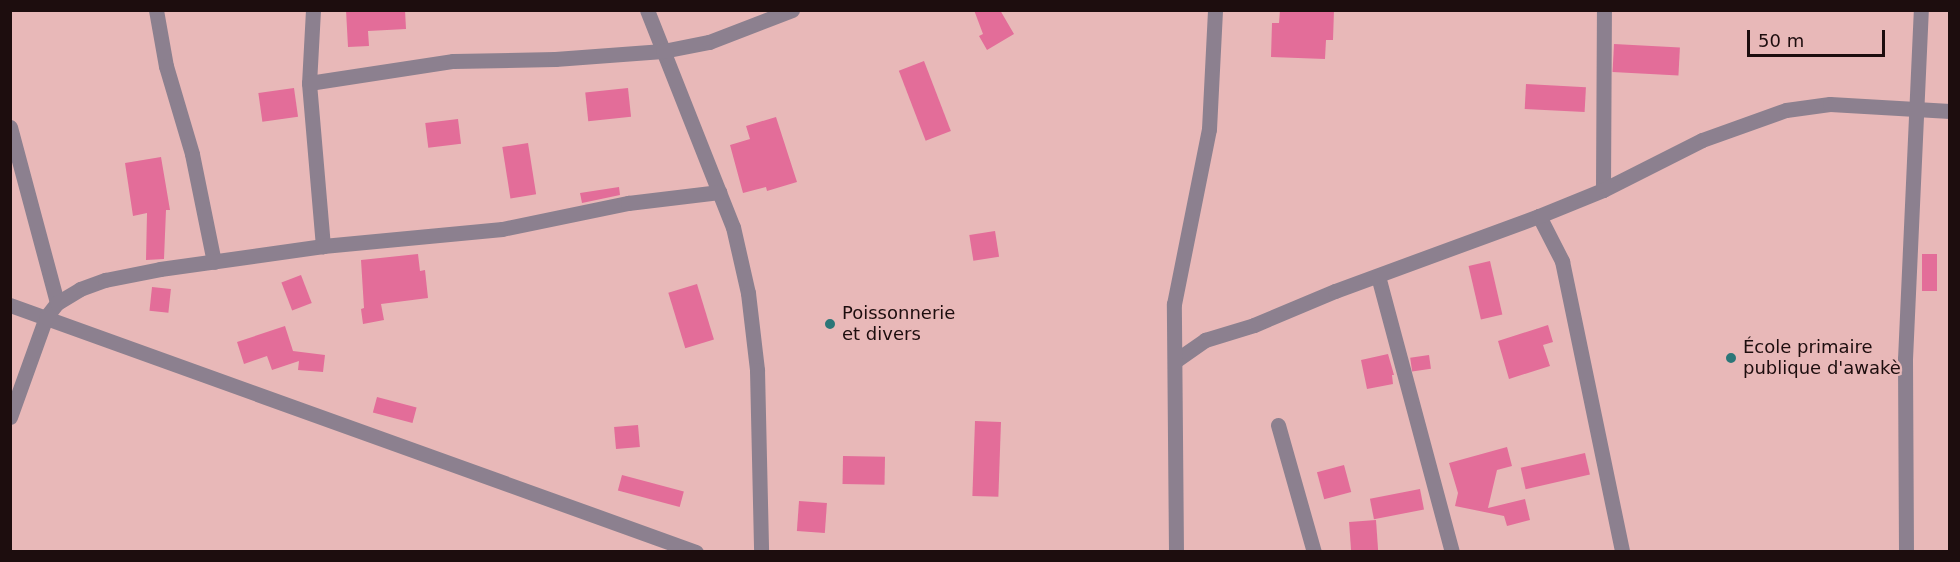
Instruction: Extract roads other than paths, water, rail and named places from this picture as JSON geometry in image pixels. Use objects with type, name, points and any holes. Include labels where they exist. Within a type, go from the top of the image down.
[{"type":"street","points":[[156,10],[166,66],[192,154],[214,262]]},
{"type":"street","points":[[313,10],[309,83],[323,246]]},
{"type":"street","points":[[647,10],[732,227],[748,293],[758,370],[761,552]]},
{"type":"street","points":[[309,83],[453,61],[555,59],[663,51],[709,42],[792,10]]},
{"type":"street","points":[[1176,552],[1175,361],[1172,334],[1174,304],[1209,129],[1215,10]]},
{"type":"street","points":[[1603,190],[1604,10]]},
{"type":"street","points":[[1906,552],[1905,359],[1921,10]]},
{"type":"street","points":[[1175,361],[1205,340],[1254,325],[1290,308],[1539,216],[1603,190],[1702,140],[1786,110],[1830,104],[1916,107],[1950,111]]},
{"type":"street","points":[[10,127],[57,303]]},
{"type":"street","points":[[10,417],[46,317],[57,303],[80,289],[105,280],[323,246],[502,229],[628,203],[719,192]]},
{"type":"street","points":[[1539,216],[1562,261],[1622,552]]},
{"type":"street","points":[[1378,276],[1452,552]]},
{"type":"street","points":[[10,305],[696,552]]},
{"type":"street","points":[[1278,425],[1314,552]]},
{"type":"place","name":"Poissonnerie et divers","points":[[830,324]]},
{"type":"place","name":"École primaire publique d'awakè","points":[[1731,358]]}]
